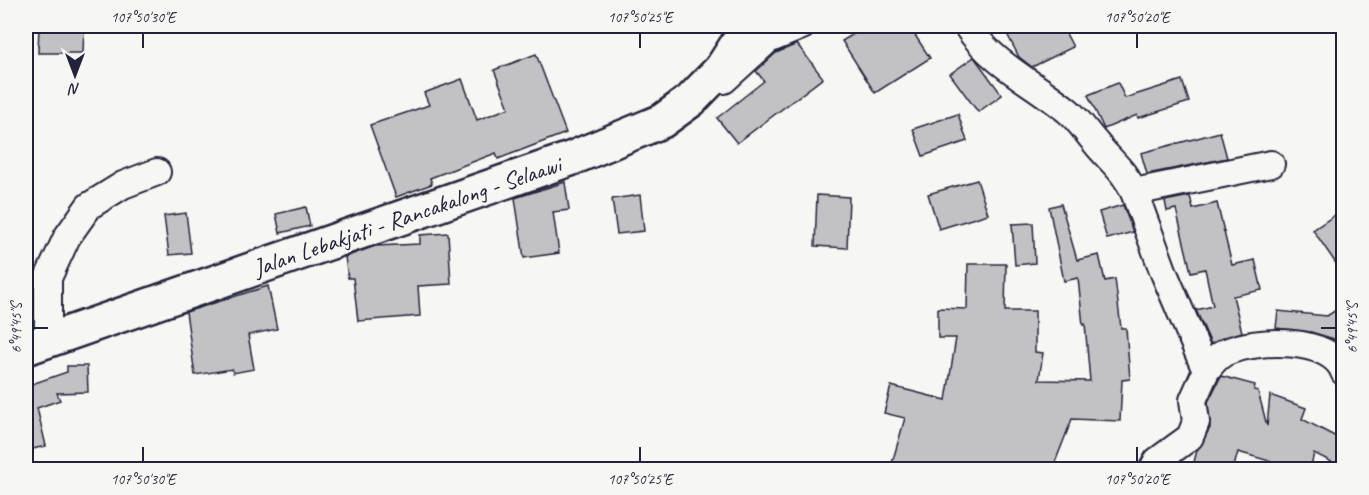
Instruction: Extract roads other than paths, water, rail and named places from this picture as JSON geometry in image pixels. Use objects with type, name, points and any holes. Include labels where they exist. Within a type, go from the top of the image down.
[{"type":"main road","name":"Jalan Lebakjati - Rancakalong - Selaawi","points":[[37,345],[570,159],[662,121],[691,100],[721,69],[750,26]]},
{"type":"street","points":[[691,100],[714,89],[768,40],[802,26]]},
{"type":"street","points":[[967,26],[986,49],[1002,63],[1070,112],[1118,167],[1134,192],[1164,273],[1206,371]]},
{"type":"street","points":[[1134,192],[1271,164]]},
{"type":"street","points":[[37,345],[48,278],[67,237],[89,206],[123,185],[157,172]]},
{"type":"street","points":[[1152,470],[1157,460],[1190,436],[1196,422],[1193,400],[1206,371],[1226,352],[1292,343],[1320,350],[1335,358],[1344,372]]}]
